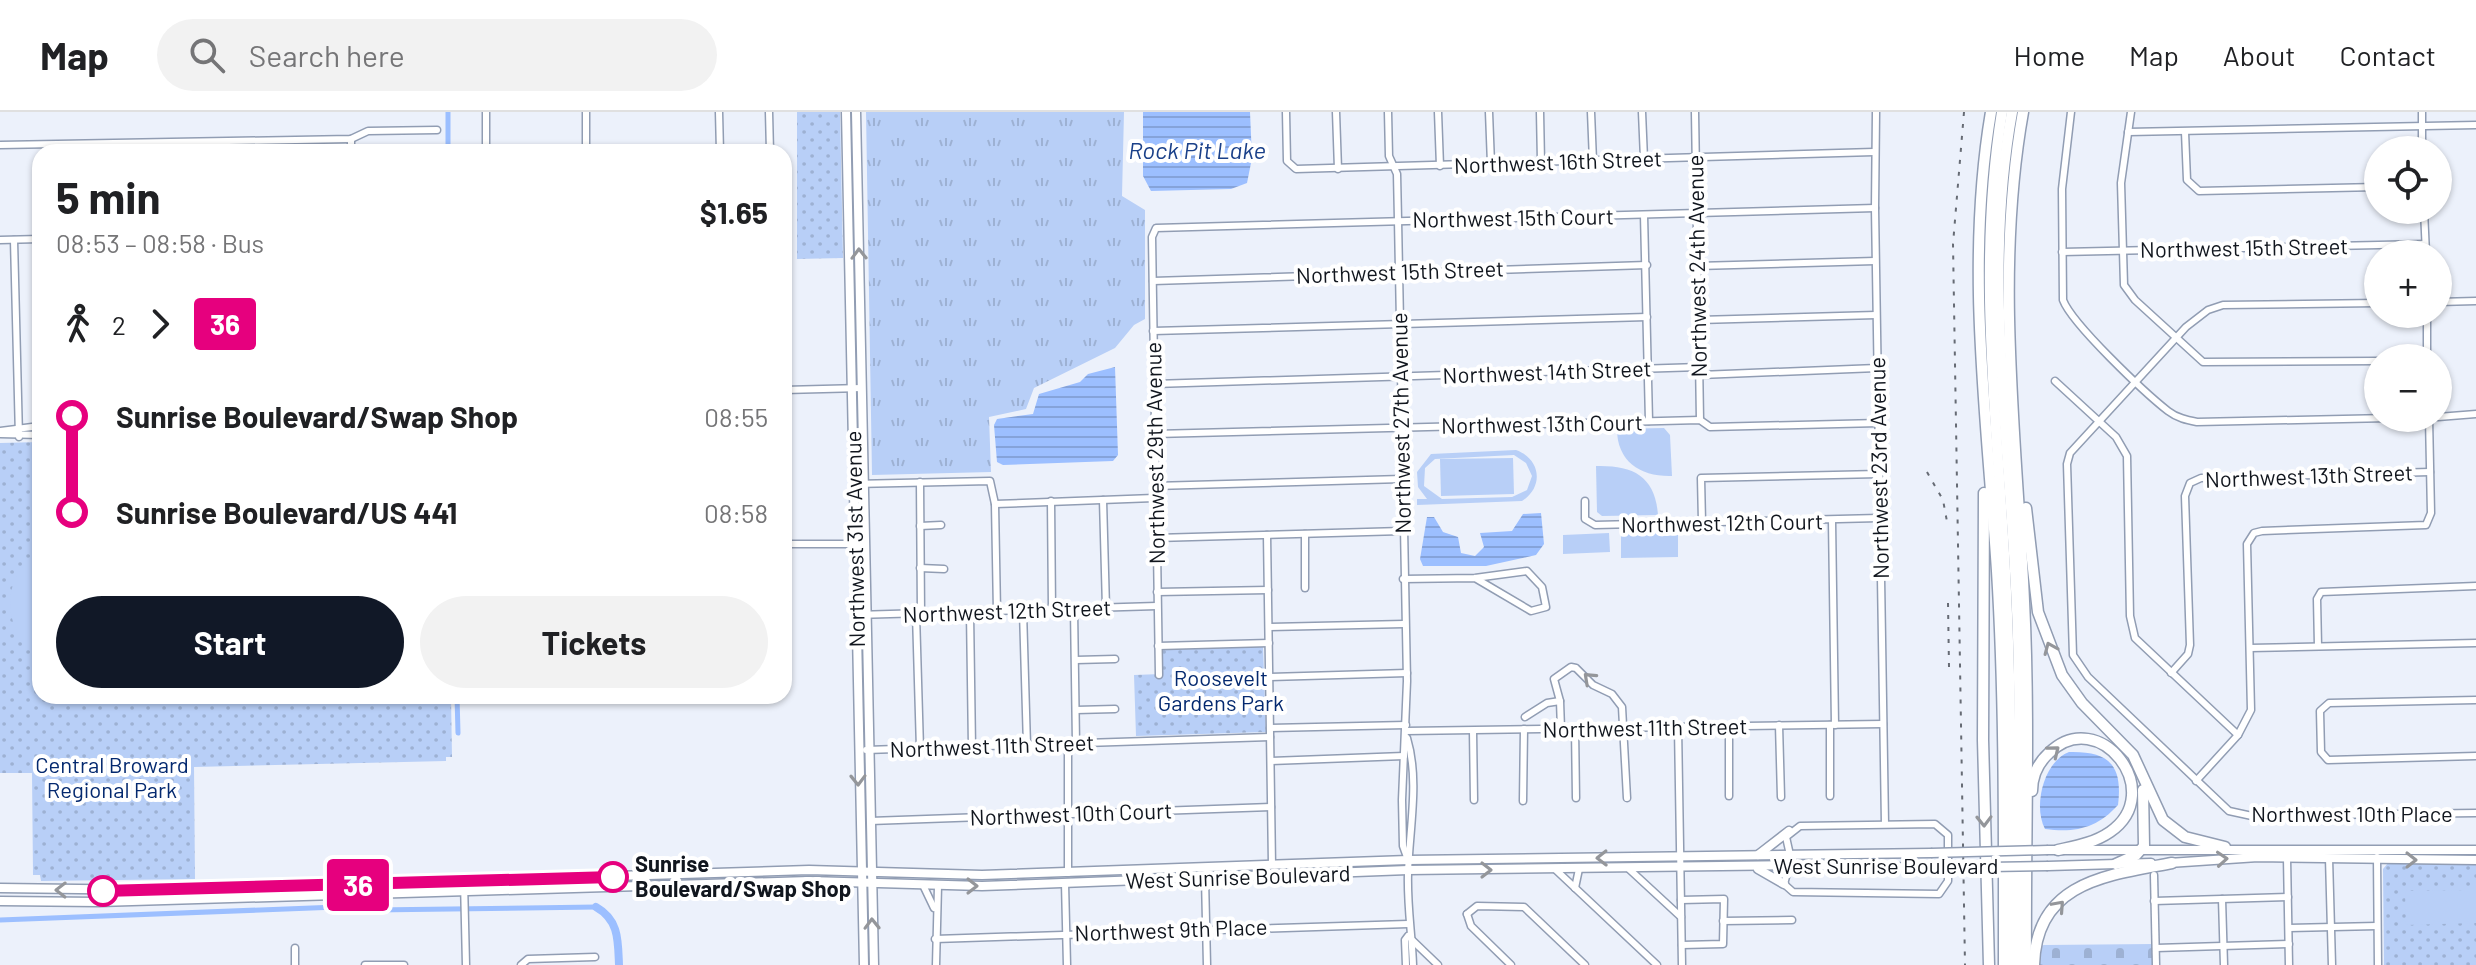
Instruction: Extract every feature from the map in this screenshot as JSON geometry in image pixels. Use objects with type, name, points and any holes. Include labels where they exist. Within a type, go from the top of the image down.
[{"type":"highway","points":[[1993,112],[1995,159]]},
{"type":"highway","points":[[1993,112],[1977,240],[1977,307],[2000,640],[2004,965]]},
{"type":"highway","points":[[2002,112],[1995,159],[1987,281],[2008,633],[2011,965]]},
{"type":"highway","points":[[2012,112],[1998,251],[1998,326],[2018,636],[2018,965]]},
{"type":"highway","points":[[1998,251],[2023,112]]},
{"type":"highway","points":[[2014,171],[2008,284],[2026,636],[2026,965]]},
{"type":"highway","points":[[1983,388],[1980,428],[1985,536],[1984,790],[1989,965]]},
{"type":"highway","points":[[2014,423],[2023,471],[2035,598],[2046,641],[2072,689],[2130,750],[2156,811],[2171,828],[2192,840],[2225,847]]},
{"type":"highway","points":[[2026,877],[2031,839],[2032,784],[2038,767],[2052,750],[2066,742],[2082,739],[2104,744],[2120,756],[2130,772],[2133,791],[2128,812],[2107,834],[2053,850]]},
{"type":"highway","points":[[2116,864],[2142,849],[2142,776]]},
{"type":"highway","points":[[2034,965],[2036,945],[2046,922],[2076,889],[2113,872],[2172,863]]},
{"type":"main road","name":"Northwest 31st Avenue","points":[[853,112],[859,484],[865,561],[858,750],[864,965]]},
{"type":"main road","name":"Northwest 31st Avenue","points":[[859,484],[855,544],[869,750],[874,965]]},
{"type":"main road","points":[[855,544],[865,561]]},
{"type":"main road","points":[[1756,856],[1789,831]]},
{"type":"main road","name":"West Sunrise Boulevard","points":[[0,886],[29,889],[335,885],[860,871],[1067,878],[1219,878],[1408,865],[1629,869],[1680,862],[1790,855],[2225,847],[2476,850]]},
{"type":"main road","name":"West Sunrise Boulevard","points":[[0,903],[464,896],[809,881],[938,886],[1051,883],[1079,873],[1272,865],[1680,862],[1750,866],[1985,868],[2287,858],[2476,860]]},
{"type":"main road","points":[[1219,878],[1229,873],[1262,871],[1272,865]]},
{"type":"main road","points":[[1750,866],[1784,884]]},
{"type":"main road","points":[[260,897],[329,890],[335,885]]},
{"type":"street","points":[[486,112],[486,144]]},
{"type":"street","points":[[586,112],[586,144]]},
{"type":"street","points":[[719,112],[720,144]]},
{"type":"street","points":[[769,112],[770,144]]},
{"type":"street","name":"Northwest 16th Street","points":[[1286,112],[1290,167],[1338,169],[1874,152]]},
{"type":"street","points":[[1336,112],[1338,169]]},
{"type":"street","name":"Northwest 27th Avenue","points":[[1388,112],[1389,156],[1393,167],[1398,220],[1407,673],[1403,846],[1408,865]]},
{"type":"street","points":[[1438,112],[1440,166]]},
{"type":"street","points":[[1489,112],[1491,164]]},
{"type":"street","points":[[1540,112],[1541,162]]},
{"type":"street","points":[[1591,112],[1593,161]]},
{"type":"street","points":[[1642,112],[1644,159]]},
{"type":"street","name":"Northwest 24th Avenue","points":[[1695,112],[1700,420]]},
{"type":"street","name":"Northwest 23rd Avenue","points":[[1876,112],[1875,261],[1885,824]]},
{"type":"street","points":[[2071,112],[2062,189],[2065,306],[2136,381],[2170,412],[2197,422],[2364,419]]},
{"type":"street","points":[[2131,112],[2121,183],[2124,285],[2203,362],[2364,361]]},
{"type":"street","points":[[2422,112],[2422,136]]},
{"type":"street","points":[[2128,132],[2476,125]]},
{"type":"street","points":[[58,144],[351,139],[368,131],[437,130]]},
{"type":"street","points":[[2185,132],[2187,180],[2199,191],[2364,187]]},
{"type":"street","points":[[351,139],[351,144]]},
{"type":"street","points":[[0,145],[32,144]]},
{"type":"street","name":"Northwest 15th Court","points":[[1152,232],[1162,227],[1875,208]]},
{"type":"street","points":[[1644,215],[1649,421]]},
{"type":"street","name":"Northwest 29th Avenue","points":[[1152,232],[1159,675]]},
{"type":"street","points":[[0,240],[32,239]]},
{"type":"street","points":[[14,240],[19,437]]},
{"type":"street","name":"Northwest 15th Street","points":[[2062,252],[2364,245]]},
{"type":"street","points":[[1697,266],[1875,261]]},
{"type":"street","name":"Northwest 15th Street","points":[[1153,281],[1647,265]]},
{"type":"street","points":[[2452,302],[2476,301]]},
{"type":"street","points":[[2364,303],[2223,305],[2208,310],[2176,339],[2070,453],[2067,464],[2073,655],[2088,677],[2196,781],[2238,735],[2251,710],[2247,544],[2251,535],[2262,531],[2426,525],[2431,513],[2429,432]]},
{"type":"street","points":[[1699,320],[1876,315]]},
{"type":"street","points":[[1153,331],[1647,317]]},
{"type":"street","name":"Northwest 14th Street","points":[[1154,384],[1647,369],[1877,368]]},
{"type":"street","points":[[2055,381],[2116,437],[2127,456],[2132,630],[2141,646],[2238,735]]},
{"type":"street","points":[[792,390],[857,388]]},
{"type":"street","points":[[2452,416],[2476,414]]},
{"type":"street","name":"Northwest 13th Court","points":[[1155,434],[1700,420],[1710,427],[1879,423]]},
{"type":"street","points":[[0,433],[32,427]]},
{"type":"street","points":[[0,433],[32,436]]},
{"type":"street","name":"Northwest 13th Street","points":[[2171,673],[2188,654],[2190,645],[2185,496],[2190,483],[2201,478],[2430,472]]},
{"type":"street","points":[[1702,522],[1701,478],[1879,474]]},
{"type":"street","points":[[1154,486],[1402,479]]},
{"type":"street","points":[[859,484],[990,481],[995,504],[997,612]]},
{"type":"street","points":[[920,482],[920,749]]},
{"type":"street","points":[[995,504],[1154,498]]},
{"type":"street","points":[[1103,500],[1106,608]]},
{"type":"street","points":[[1051,501],[1052,610]]},
{"type":"street","name":"Northwest 12th Court","points":[[1585,501],[1585,519],[1595,525],[1879,518]]},
{"type":"street","points":[[1830,796],[1832,521]]},
{"type":"street","points":[[920,526],[941,525]]},
{"type":"street","points":[[1156,538],[1402,531]]},
{"type":"street","points":[[1305,534],[1305,588]]},
{"type":"street","points":[[1267,535],[1272,865]]},
{"type":"street","points":[[792,544],[855,544]]},
{"type":"street","points":[[920,568],[944,569]]},
{"type":"street","points":[[1403,579],[1475,578],[1527,571],[1542,587],[1546,607],[1531,611],[1475,578]]},
{"type":"street","points":[[2318,646],[2317,599],[2321,592],[2476,586]]},
{"type":"street","points":[[1157,592],[1268,590]]},
{"type":"street","name":"Northwest 12th Street","points":[[861,615],[1157,606]]},
{"type":"street","points":[[1074,609],[1076,744]]},
{"type":"street","points":[[1023,611],[1027,746]]},
{"type":"street","points":[[970,613],[972,748]]},
{"type":"street","points":[[1269,627],[1404,624]]},
{"type":"street","points":[[1158,646],[1269,643]]},
{"type":"street","points":[[2250,648],[2476,643]]},
{"type":"street","points":[[1076,660],[1115,659]]},
{"type":"street","points":[[1561,729],[1560,701],[1554,679],[1576,668],[1593,685],[1617,700],[1625,716],[1627,798]]},
{"type":"street","points":[[1270,677],[1407,673]]},
{"type":"street","points":[[2476,700],[2329,703],[2320,711],[2323,757],[2328,760],[2476,756]]},
{"type":"street","points":[[1525,717],[1547,703],[1560,701]]},
{"type":"street","points":[[1076,710],[1115,709]]},
{"type":"street","name":"Northwest 11th Street","points":[[1270,728],[1473,731],[1883,724]]},
{"type":"street","points":[[1779,725],[1781,797]]},
{"type":"street","points":[[1729,726],[1729,796]]},
{"type":"street","points":[[1678,727],[1682,965]]},
{"type":"street","points":[[1575,728],[1576,798]]},
{"type":"street","points":[[1523,801],[1524,729]]},
{"type":"street","name":"Northwest 27th Avenue","points":[[1406,730],[1411,769],[1408,924],[1413,962]]},
{"type":"street","points":[[1473,731],[1474,800]]},
{"type":"street","name":"Northwest 11th Street","points":[[858,750],[1270,737]]},
{"type":"street","points":[[1067,965],[1068,744]]},
{"type":"street","points":[[1271,761],[1404,756]]},
{"type":"street","name":"Northwest 10th Place","points":[[2196,781],[2229,811],[2252,816],[2476,813]]},
{"type":"street","name":"Northwest 10th Court","points":[[870,821],[1271,807]]},
{"type":"street","points":[[1789,866],[1784,884],[1789,890],[1802,893],[1943,891],[1948,881],[1946,829],[1935,824],[1804,825],[1789,831],[1785,844],[1790,855]]},
{"type":"street","points":[[2377,849],[2378,965]]},
{"type":"street","points":[[2287,858],[2289,965]]},
{"type":"street","points":[[2329,858],[2332,965]]},
{"type":"street","points":[[1575,888],[1579,869]]},
{"type":"street","points":[[1629,869],[1681,917]]},
{"type":"street","points":[[1556,870],[1657,965]]},
{"type":"street","points":[[2154,875],[2156,965]]},
{"type":"street","points":[[1205,878],[1207,965]]},
{"type":"street","points":[[464,881],[466,965]]},
{"type":"street","points":[[923,885],[935,911]]},
{"type":"street","points":[[936,965],[938,886]]},
{"type":"street","points":[[2154,901],[2288,897]]},
{"type":"street","points":[[1681,900],[1724,899],[1723,944],[1682,945]]},
{"type":"street","points":[[2222,899],[2224,965]]},
{"type":"street","points":[[1467,914],[1477,906],[1529,908],[1585,965]]},
{"type":"street","points":[[1460,910],[1467,914],[1471,926],[1511,965]]},
{"type":"street","points":[[1723,921],[1792,920]]},
{"type":"street","name":"Northwest 9th Place","points":[[935,939],[1205,928],[1408,924]]},
{"type":"street","points":[[2289,928],[2377,926]]},
{"type":"street","points":[[1410,938],[1438,965]]},
{"type":"street","name":"Northwest 27th Avenue","points":[[1406,965],[1405,940],[1410,938]]},
{"type":"street","points":[[2156,948],[2289,944]]},
{"type":"street","points":[[295,948],[295,965]]},
{"type":"street","points":[[1413,962],[1419,954],[1428,955]]},
{"type":"street","points":[[522,964],[595,957]]},
{"type":"street","points":[[365,965],[404,965]]},
{"type":"green space","points":[[797,112],[840,112],[843,258],[797,259]]},
{"type":"green space","points":[[866,112],[1124,112],[1122,196],[1145,210],[1145,319],[1134,325],[1115,348],[1034,388],[1026,409],[989,417],[991,472],[872,475]]},
{"type":"green space","points":[[1664,428],[1670,435],[1672,476],[1650,474],[1626,459],[1618,441],[1617,429]]},
{"type":"green space","name":"Central Broward Regional Park","points":[[32,442],[32,704],[451,704],[452,757],[446,757],[446,761],[194,767],[195,879],[41,881],[40,875],[33,875],[32,773],[0,773],[0,443]]},
{"type":"green space","points":[[1516,450],[1535,466],[1534,488],[1522,501],[1417,505],[1417,499],[1427,499],[1418,487],[1417,472],[1431,454]],"holes":[[[1514,455],[1526,463],[1532,476],[1527,490],[1512,497],[1442,499],[1424,486],[1425,468],[1435,459]]]},
{"type":"green space","points":[[1513,458],[1514,494],[1441,496],[1440,459]]},
{"type":"green space","points":[[1596,466],[1621,468],[1640,476],[1652,491],[1658,515],[1602,516],[1597,512]]},
{"type":"green space","points":[[1609,533],[1610,552],[1563,554],[1563,535]]},
{"type":"green space","points":[[1678,533],[1678,557],[1621,558],[1621,534]]},
{"type":"green space","points":[[32,560],[32,647],[18,632],[10,603],[12,588]]},
{"type":"green space","name":"Roosevelt Gardens Park","points":[[1263,646],[1266,732],[1136,736],[1134,675],[1161,674],[1161,649]]},
{"type":"green space","points":[[2388,863],[2476,865],[2476,965],[2384,965],[2383,869]]},
{"type":"green space","points":[[2476,890],[2476,923],[2406,925],[2405,891]]},
{"type":"green space","points":[[2153,944],[2153,965],[2039,965],[2040,946],[2044,945]]},
{"type":"water","name":"Rock Pit Lake","points":[[1143,112],[1250,112],[1252,158],[1247,183],[1231,189],[1151,191],[1143,176]]},
{"type":"water","points":[[1115,367],[1118,455],[1113,461],[1003,465],[997,462],[994,425],[997,419],[1033,414],[1039,394],[1080,382],[1088,374]]},
{"type":"water","points":[[1541,513],[1544,544],[1536,555],[1486,566],[1423,566],[1420,559],[1427,517],[1434,517],[1443,532],[1458,537],[1461,553],[1475,556],[1484,547],[1480,533],[1512,531],[1523,514]]},
{"type":"water","points":[[2069,752],[2094,754],[2110,763],[2118,779],[2118,805],[2102,819],[2085,827],[2045,829],[2040,809],[2043,786],[2053,765]]},
{"type":"waterway","points":[[448,112],[448,144]]},
{"type":"waterway","points":[[457,704],[458,733]]},
{"type":"waterway","points":[[0,920],[337,907],[373,910],[596,907]]},
{"type":"waterway","points":[[596,907],[613,924],[619,965]]},
{"type":"railway","points":[[1964,112],[1953,244],[1965,965]]},
{"type":"railway","points":[[1927,472],[1943,500],[1948,527]]},
{"type":"railway","points":[[1948,603],[1949,667]]},
{"type":"bus line","name":"36","points":[[103,891],[613,877]]},
{"type":"place","name":"Sunrise Boulevard/Swap Shop","points":[[613,877]]}]
